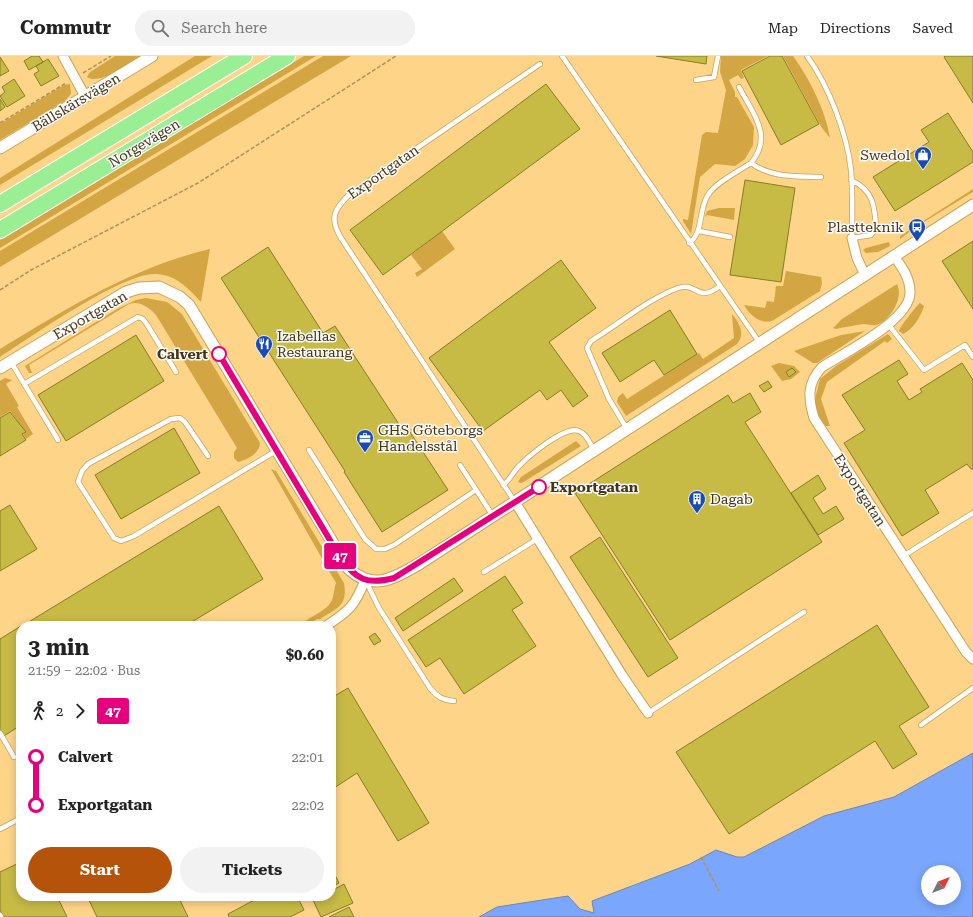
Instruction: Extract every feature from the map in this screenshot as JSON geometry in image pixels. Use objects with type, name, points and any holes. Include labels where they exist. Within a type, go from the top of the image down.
[{"type":"highway","name":"Norgevägen","points":[[0,204],[244,56]]},
{"type":"highway","name":"Norgevägen","points":[[0,230],[287,56]]},
{"type":"street","points":[[63,56],[85,96]]},
{"type":"street","name":"Bällskärsvägen","points":[[0,148],[152,56]]},
{"type":"street","points":[[333,621],[349,610],[361,592],[365,580],[379,581],[394,578],[594,451],[973,205]]},
{"type":"street","points":[[852,238],[857,258],[865,275]]},
{"type":"street","name":"Exportgatan","points":[[894,256],[906,274],[910,293],[905,308],[888,324],[822,367],[816,373],[812,383],[809,400],[814,418],[966,652],[973,659]]},
{"type":"street","name":"Exportgatan","points":[[0,368],[126,292],[152,287],[166,290],[180,296],[189,305],[348,568],[356,577],[365,580]]},
{"type":"street","name":"Exportgatan","points":[[514,502],[648,713]]},
{"type":"lane","points":[[562,56],[760,344]]},
{"type":"lane","points":[[696,80],[714,77],[718,56]]},
{"type":"lane","points":[[807,56],[823,83],[841,127],[851,169],[851,180],[852,238],[871,235],[876,228],[875,205],[858,183],[851,180]]},
{"type":"lane","name":"Exportgatan","points":[[514,502],[334,227],[335,214],[340,204],[350,194],[540,64]]},
{"type":"lane","points":[[690,243],[694,240],[699,231],[698,223],[702,205],[709,192],[751,163],[757,156],[762,142],[761,128],[739,87]]},
{"type":"lane","points":[[751,163],[759,169],[780,175],[821,177]]},
{"type":"lane","points":[[699,231],[730,237]]},
{"type":"lane","points":[[626,429],[609,399],[590,356],[587,348],[591,341],[672,290],[680,287],[688,287],[705,294],[711,293],[720,286]]},
{"type":"lane","points":[[24,384],[138,317],[143,319],[148,326],[176,372]]},
{"type":"lane","points":[[888,324],[924,370],[965,345],[973,357]]},
{"type":"lane","points":[[11,362],[58,440]]},
{"type":"lane","points":[[208,456],[185,422],[180,418],[171,419],[88,464],[82,471],[78,482],[114,538],[120,541],[134,536],[277,450]]},
{"type":"lane","points":[[503,485],[510,480],[517,468],[533,453],[568,430],[578,430],[585,435],[594,451]]},
{"type":"lane","points":[[309,450],[365,539],[376,549],[385,549],[394,545],[476,490]]},
{"type":"lane","points":[[460,465],[493,516]]},
{"type":"lane","points":[[903,556],[973,513]]},
{"type":"lane","points":[[484,572],[537,539]]},
{"type":"lane","points":[[365,580],[379,608],[430,688],[441,698],[454,701]]},
{"type":"lane","points":[[648,713],[804,612]]},
{"type":"lane","points":[[921,725],[973,688]]},
{"type":"lane","points":[[0,733],[14,757]]},
{"type":"lane","points":[[0,829],[16,821]]},
{"type":"path","points":[[0,122],[111,56]]},
{"type":"path","points":[[0,290],[31,270],[198,183],[396,56]]},
{"type":"path","points":[[701,857],[719,890]]},
{"type":"shaded area","points":[[115,56],[140,56],[106,76],[93,79],[87,77],[90,72]]},
{"type":"shaded area","points":[[195,56],[212,56],[0,185],[0,178]]},
{"type":"shaded area","points":[[304,56],[316,56],[0,248],[0,240]]},
{"type":"shaded area","points":[[323,56],[351,56],[0,267],[0,251]]},
{"type":"shaded area","points":[[721,56],[768,56],[741,70],[744,78],[741,79],[738,75],[729,80],[735,92],[735,97],[737,97],[754,127],[753,145],[745,159],[735,166],[715,164],[700,177],[691,234],[683,219],[688,220],[702,135],[706,132],[718,133],[726,90],[720,72]]},
{"type":"shaded area","points":[[783,56],[793,56],[805,75],[821,106],[830,138],[822,128]]},
{"type":"shaded area","points":[[70,84],[71,94],[65,101],[0,140],[0,124],[64,85]]},
{"type":"shaded area","points":[[973,189],[973,192],[919,225],[900,239],[900,236]]},
{"type":"shaded area","points":[[719,208],[735,208],[734,220],[707,215],[705,217],[707,211]]},
{"type":"shaded area","points":[[442,231],[455,249],[417,277],[415,273],[422,269],[411,255]]},
{"type":"shaded area","points":[[889,242],[890,246],[878,252],[866,253],[863,250],[866,248]]},
{"type":"shaded area","points":[[210,249],[201,302],[186,287],[170,277],[156,274],[141,276],[122,283],[77,307],[0,357],[0,349],[101,291],[154,267]]},
{"type":"shaded area","points":[[786,271],[821,277],[822,283],[820,291],[772,321],[767,322],[755,318],[744,305],[765,308],[767,301],[774,302],[776,286],[783,286]]},
{"type":"shaded area","points":[[897,284],[899,296],[897,302],[891,314],[881,323],[875,325],[864,324],[836,329],[833,328],[842,319]]},
{"type":"shaded area","points":[[146,298],[167,302],[182,314],[260,443],[258,450],[252,456],[238,462],[234,458],[234,452],[237,448],[156,315],[147,307],[140,304],[129,304],[29,365],[32,373],[29,373],[25,366],[117,309],[136,300]]},
{"type":"shaded area","points":[[920,303],[924,306],[919,318],[907,332],[903,334],[899,331],[900,329]]},
{"type":"shaded area","points":[[732,314],[739,325],[741,332],[740,340],[737,344],[626,416],[617,402],[618,397],[623,393],[627,399],[699,353],[703,359],[734,338]]},
{"type":"shaded area","points":[[865,331],[817,363],[813,363],[794,351],[841,335]]},
{"type":"shaded area","points":[[888,334],[892,339],[887,343],[885,341],[827,382],[821,399],[830,426],[826,426],[821,421],[814,403],[820,379],[836,366]]},
{"type":"shaded area","points":[[779,363],[794,366],[800,372],[791,379],[782,381],[771,366]]},
{"type":"shaded area","points":[[5,378],[12,380],[6,384],[19,406],[17,407],[33,434],[26,439],[23,434],[26,432],[10,411],[0,417],[0,381]]},
{"type":"shaded area","points":[[576,441],[581,446],[522,483],[518,482],[521,477]]},
{"type":"shaded area","points":[[271,469],[276,471],[344,583],[344,597],[340,606],[320,619],[306,621],[325,609],[331,602],[336,583]]},
{"type":"water","points":[[973,753],[973,917],[479,917],[497,907],[568,896],[580,909],[594,913],[592,901],[690,864],[716,850],[737,857],[744,857],[824,816],[894,797]]},
{"type":"building","points":[[32,56],[39,56],[43,62],[29,70],[24,61]]},
{"type":"building","points":[[656,56],[707,56],[706,64]]},
{"type":"building","points":[[770,56],[782,56],[819,124],[781,145],[742,71]]},
{"type":"building","points":[[973,56],[973,103],[944,57]]},
{"type":"building","points":[[0,57],[9,71],[0,76]]},
{"type":"building","points":[[48,59],[59,76],[41,86],[34,74],[39,71],[36,66]]},
{"type":"building","points":[[14,79],[25,96],[7,107],[0,96],[5,92],[2,87]]},
{"type":"building","points":[[546,84],[580,129],[383,275],[350,230]]},
{"type":"building","points":[[0,99],[5,107],[0,111]]},
{"type":"building","name":"Swedol","points":[[948,113],[973,152],[973,162],[895,211],[873,177],[929,142],[921,130]]},
{"type":"building","points":[[745,180],[795,188],[781,282],[730,275]]},
{"type":"building","points":[[973,241],[973,309],[942,261]]},
{"type":"building","points":[[268,247],[323,333],[335,326],[404,432],[408,429],[448,490],[382,532],[344,472],[345,471],[221,278]]},
{"type":"building","points":[[561,260],[596,308],[549,342],[588,396],[573,407],[561,390],[547,400],[540,390],[483,431],[429,358]]},
{"type":"building","points":[[670,310],[697,354],[664,375],[654,360],[620,382],[602,353]]},
{"type":"building","points":[[136,335],[164,381],[66,441],[38,395]]},
{"type":"building","points":[[899,360],[908,374],[897,381],[909,400],[922,392],[920,389],[962,363],[973,380],[973,469],[971,469],[967,464],[925,490],[939,513],[902,536],[844,443],[865,430],[842,395]]},
{"type":"building","points":[[792,368],[796,372],[789,377],[786,372]]},
{"type":"building","points":[[768,381],[772,387],[764,392],[759,386]]},
{"type":"building","name":"Dagab","points":[[750,393],[761,412],[745,422],[822,542],[670,640],[575,493],[728,395],[733,403]]},
{"type":"building","points":[[10,412],[26,432],[22,434],[26,440],[0,456],[0,418]]},
{"type":"building","points":[[174,428],[200,473],[121,519],[95,475]]},
{"type":"building","points":[[818,475],[826,489],[813,498],[823,514],[836,506],[844,519],[818,535],[791,493]]},
{"type":"building","points":[[10,505],[37,549],[0,571],[0,511]]},
{"type":"building","points":[[219,506],[263,579],[193,621],[30,621]]},
{"type":"building","points":[[600,537],[678,658],[648,677],[570,557]]},
{"type":"building","points":[[505,576],[523,603],[512,610],[536,646],[464,694],[440,658],[426,667],[408,640]]},
{"type":"building","points":[[454,578],[463,591],[403,631],[395,618]]},
{"type":"building","points":[[877,625],[929,707],[899,726],[917,754],[893,769],[875,741],[729,834],[676,752]]},
{"type":"building","points":[[16,629],[16,728],[4,736],[0,730],[0,639]]},
{"type":"building","points":[[375,633],[381,641],[374,645],[369,637]]},
{"type":"building","points":[[348,688],[429,823],[398,841],[357,773],[336,787],[336,695]]},
{"type":"building","points":[[16,864],[16,901],[59,901],[67,917],[4,917],[0,910],[0,872]]},
{"type":"building","points":[[336,877],[339,883],[336,884]]},
{"type":"building","points":[[344,884],[353,903],[321,917],[313,901],[336,901],[336,888]]},
{"type":"building","points":[[89,901],[180,901],[188,917],[97,917]]},
{"type":"building","points":[[253,901],[300,901],[304,910],[290,917],[229,917],[228,914]]},
{"type":"building","points":[[349,907],[354,917],[329,917]]},
{"type":"bus line","name":"47","points":[[219,354],[340,557],[356,577],[375,581],[384,581],[394,578],[419,564],[539,487]]},
{"type":"place","name":"Swedol","points":[[923,170]]},
{"type":"place","name":"Plastteknik","points":[[917,242]]},
{"type":"place","name":"Calvert","points":[[219,354]]},
{"type":"place","name":"Izabellas Restaurang","points":[[264,359]]},
{"type":"place","name":"GHS Göteborgs Handelsstål","points":[[365,453]]},
{"type":"place","name":"Exportgatan","points":[[539,487]]},
{"type":"place","name":"Dagab","points":[[697,514]]}]
